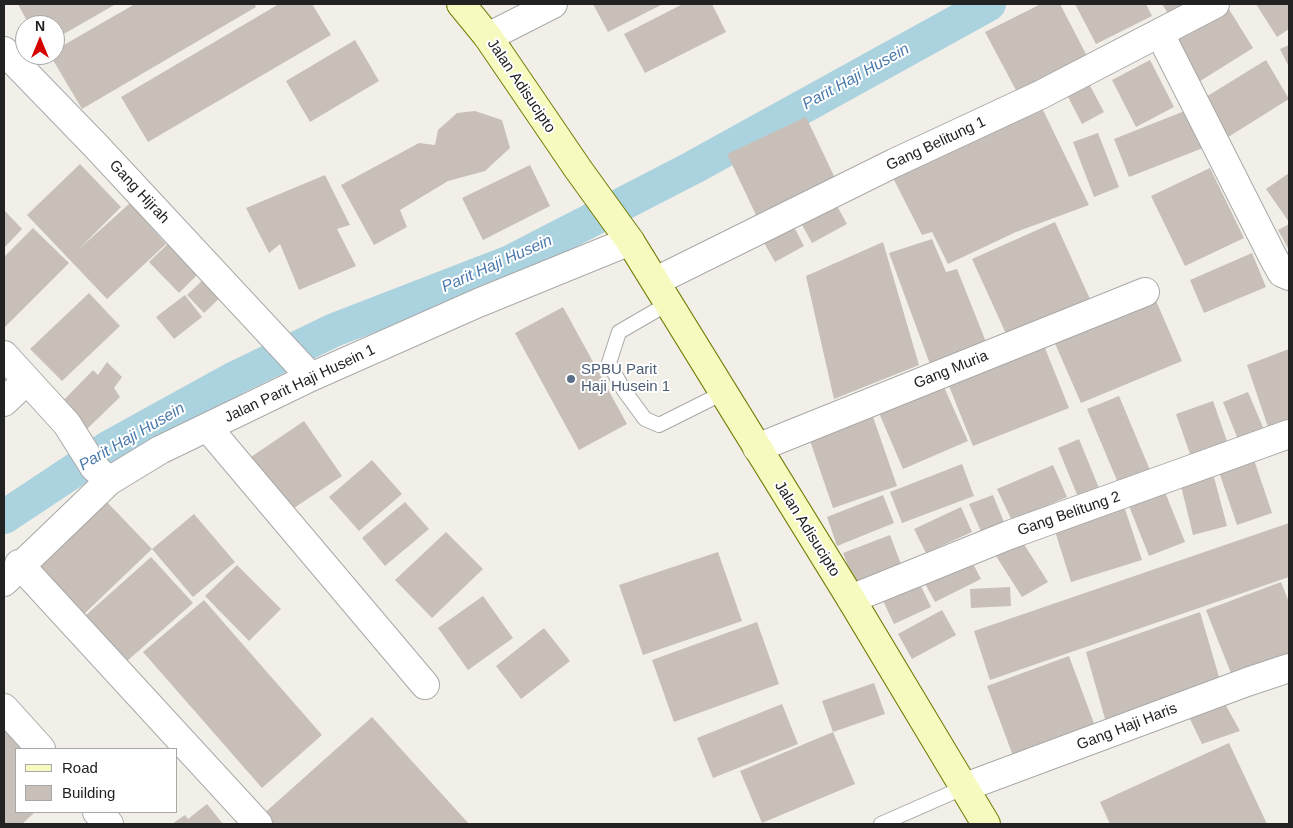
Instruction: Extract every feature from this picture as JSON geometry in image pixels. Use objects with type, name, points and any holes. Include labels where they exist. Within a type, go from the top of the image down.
[{"type":"main road","name":"Jalan Adisucipto","points":[[461,4],[488,37],[663,292],[986,824]]},
{"type":"street","points":[[488,37],[553,4]]},
{"type":"street","name":"Gang Belitung 1","points":[[663,292],[894,163],[1040,95],[1215,4]]},
{"type":"street","points":[[1160,34],[1274,259],[1282,273],[1289,276]]},
{"type":"street","name":"Gang Hijrah","points":[[4,51],[303,369]]},
{"type":"street","name":"Jalan Parit Haji Husein 1","points":[[11,573],[102,474],[208,428],[303,369],[478,304],[628,239]]},
{"type":"street","name":"Gang Muria","points":[[757,448],[1146,292]]},
{"type":"street","points":[[4,355],[67,424],[102,474]]},
{"type":"street","points":[[4,402],[27,380]]},
{"type":"street","points":[[208,428],[424,685]]},
{"type":"street","name":"Gang Belitung 2","points":[[850,598],[1009,535],[1289,434]]},
{"type":"street","points":[[11,573],[258,824]]},
{"type":"street","name":"Gang Haji Haris","points":[[965,787],[1289,668]]},
{"type":"street","points":[[4,708],[40,748]]},
{"type":"street","points":[[99,813],[109,824]]},
{"type":"lane","points":[[663,292],[619,332],[609,363],[623,389],[645,419],[659,425],[723,393]]},
{"type":"lane","points":[[882,824],[965,787]]},
{"type":"building","points":[[18,4],[116,4],[65,33],[65,15],[24,15]]},
{"type":"building","points":[[135,4],[254,4],[256,7],[82,109],[56,65],[65,65],[65,44]]},
{"type":"building","points":[[279,4],[312,4],[331,35],[148,142],[121,97]]},
{"type":"building","points":[[593,4],[663,4],[608,32]]},
{"type":"building","points":[[683,4],[712,4],[726,32],[645,73],[624,34]]},
{"type":"building","points":[[1041,4],[1060,4],[1088,58],[1018,94],[985,32]]},
{"type":"building","points":[[1075,4],[1146,4],[1152,16],[1096,44]]},
{"type":"building","points":[[1162,4],[1189,4],[1169,15]]},
{"type":"building","points":[[1256,4],[1289,4],[1289,29],[1277,37]]},
{"type":"building","points":[[1227,6],[1253,48],[1197,83],[1170,41]]},
{"type":"building","points":[[355,40],[379,81],[310,122],[286,81]]},
{"type":"building","points":[[1289,45],[1289,67],[1280,49]]},
{"type":"building","points":[[1150,60],[1174,107],[1136,127],[1112,80]]},
{"type":"building","points":[[1266,60],[1289,99],[1225,139],[1201,100]]},
{"type":"building","points":[[1088,82],[1104,112],[1082,124],[1066,93]]},
{"type":"building","points":[[1043,110],[1089,205],[1016,232],[948,264],[932,232],[922,235],[892,176]]},
{"type":"building","points":[[1187,110],[1203,148],[1129,177],[1114,139]]},
{"type":"building","points":[[475,111],[502,120],[510,148],[485,171],[448,181],[400,210],[407,227],[374,245],[341,185],[419,143],[435,145],[438,130],[457,113]]},
{"type":"building","points":[[806,117],[835,178],[756,215],[727,154]]},
{"type":"building","points":[[1098,133],[1119,187],[1094,197],[1073,142]]},
{"type":"building","points":[[80,164],[121,207],[79,249],[130,203],[166,244],[107,299],[27,215]]},
{"type":"building","points":[[530,165],[550,206],[483,240],[462,198]]},
{"type":"building","points":[[1210,168],[1244,238],[1185,266],[1151,196]]},
{"type":"building","points":[[1289,173],[1289,222],[1266,189]]},
{"type":"building","points":[[325,175],[350,225],[337,229],[356,266],[299,290],[280,244],[269,253],[246,208]]},
{"type":"building","points":[[836,204],[847,224],[812,243],[801,223]]},
{"type":"building","points":[[4,210],[22,229],[4,248]]},
{"type":"building","points":[[1055,222],[1090,299],[1007,336],[972,259]]},
{"type":"building","points":[[1289,224],[1289,250],[1278,230]]},
{"type":"building","points":[[793,225],[804,246],[775,262],[763,241]]},
{"type":"building","points":[[33,228],[69,263],[4,328],[4,257]]},
{"type":"building","points":[[173,239],[203,269],[179,293],[149,262]]},
{"type":"building","points":[[932,239],[946,272],[957,269],[986,342],[930,364],[889,253]]},
{"type":"building","points":[[883,242],[919,365],[834,399],[806,276]]},
{"type":"building","points":[[1252,253],[1266,287],[1204,313],[1190,280]]},
{"type":"building","points":[[207,276],[224,294],[204,313],[187,295]]},
{"type":"building","points":[[89,293],[120,326],[62,381],[30,349]]},
{"type":"building","points":[[185,295],[202,317],[174,339],[156,317]]},
{"type":"building","points":[[1154,296],[1182,361],[1081,403],[1053,339]]},
{"type":"building","name":"SPBU Parit Haji Husein 1","points":[[563,307],[627,424],[579,450],[515,333]]},
{"type":"building","points":[[1043,343],[1069,408],[973,446],[947,381]]},
{"type":"building","points":[[1289,349],[1289,419],[1268,427],[1247,365]]},
{"type":"building","points":[[107,362],[122,377],[114,388],[120,397],[86,430],[60,404],[93,370],[98,375]]},
{"type":"building","points":[[940,378],[968,441],[903,469],[876,406]]},
{"type":"building","points":[[1248,392],[1265,432],[1239,442],[1223,402]]},
{"type":"building","points":[[1119,396],[1150,470],[1118,483],[1087,409]]},
{"type":"building","points":[[1213,401],[1228,444],[1191,457],[1176,414]]},
{"type":"building","points":[[872,414],[897,486],[833,508],[808,435]]},
{"type":"building","points":[[304,421],[342,476],[285,514],[248,459]]},
{"type":"building","points":[[1079,439],[1101,493],[1080,502],[1058,448]]},
{"type":"building","points":[[372,460],[402,494],[359,531],[329,497]]},
{"type":"building","points":[[1254,460],[1272,513],[1237,525],[1219,472]]},
{"type":"building","points":[[962,464],[974,496],[902,523],[890,492]]},
{"type":"building","points":[[1053,465],[1067,497],[1012,521],[997,489]]},
{"type":"building","points":[[1214,477],[1227,526],[1193,535],[1181,486]]},
{"type":"building","points":[[1165,492],[1185,542],[1149,556],[1129,506]]},
{"type":"building","points":[[883,495],[894,523],[837,546],[827,517]]},
{"type":"building","points":[[993,495],[1006,527],[983,536],[969,504]]},
{"type":"building","points":[[106,501],[152,549],[82,616],[36,568]]},
{"type":"building","points":[[405,502],[429,529],[385,566],[362,538]]},
{"type":"building","points":[[1124,506],[1142,560],[1071,582],[1054,528]]},
{"type":"building","points":[[961,507],[972,532],[926,553],[914,529]]},
{"type":"building","points":[[194,514],[235,562],[193,597],[152,549]]},
{"type":"building","points":[[1289,523],[1289,577],[990,680],[974,631]]},
{"type":"building","points":[[446,532],[483,569],[432,618],[395,580]]},
{"type":"building","points":[[890,535],[901,564],[854,582],[843,553]]},
{"type":"building","points":[[1022,541],[1048,582],[1022,597],[996,556]]},
{"type":"building","points":[[718,552],[742,621],[643,655],[619,585]]},
{"type":"building","points":[[969,556],[981,579],[935,602],[923,580]]},
{"type":"building","points":[[151,557],[193,603],[127,661],[86,615]]},
{"type":"building","points":[[237,565],[281,609],[249,641],[205,596]]},
{"type":"building","points":[[1281,582],[1289,602],[1289,660],[1234,681],[1206,610]]},
{"type":"building","points":[[920,584],[931,607],[894,624],[883,601]]},
{"type":"building","points":[[1010,587],[1011,606],[971,608],[970,589]]},
{"type":"building","points":[[483,596],[513,638],[468,670],[438,628]]},
{"type":"building","points":[[204,600],[322,735],[262,788],[143,652]]},
{"type":"building","points":[[942,610],[956,635],[912,659],[898,634]]},
{"type":"building","points":[[1200,612],[1222,687],[1107,726],[1086,652]]},
{"type":"building","points":[[757,622],[779,684],[674,722],[652,660]]},
{"type":"building","points":[[544,628],[570,661],[521,699],[496,666]]},
{"type":"building","points":[[1069,656],[1098,734],[1016,764],[987,686]]},
{"type":"building","points":[[874,683],[885,714],[833,732],[822,701]]},
{"type":"building","points":[[1224,702],[1240,731],[1202,744],[1188,715]]},
{"type":"building","points":[[782,704],[798,744],[713,778],[697,738]]},
{"type":"building","points":[[4,715],[36,748],[15,748],[15,813],[34,813],[22,824],[4,824]]},
{"type":"building","points":[[372,717],[469,824],[266,824],[260,817]]},
{"type":"building","points":[[833,732],[855,784],[762,823],[740,771]]},
{"type":"building","points":[[1229,743],[1267,824],[1110,824],[1100,802]]},
{"type":"building","points":[[207,804],[223,824],[172,824],[185,815],[188,819]]},
{"type":"waterway","name":"Parit Haji Husein","points":[[4,517],[108,448],[235,378],[334,330],[510,262],[694,167],[989,4]]},
{"type":"place","name":"SPBU Parit Haji Husein 1","points":[[571,379]]}]
